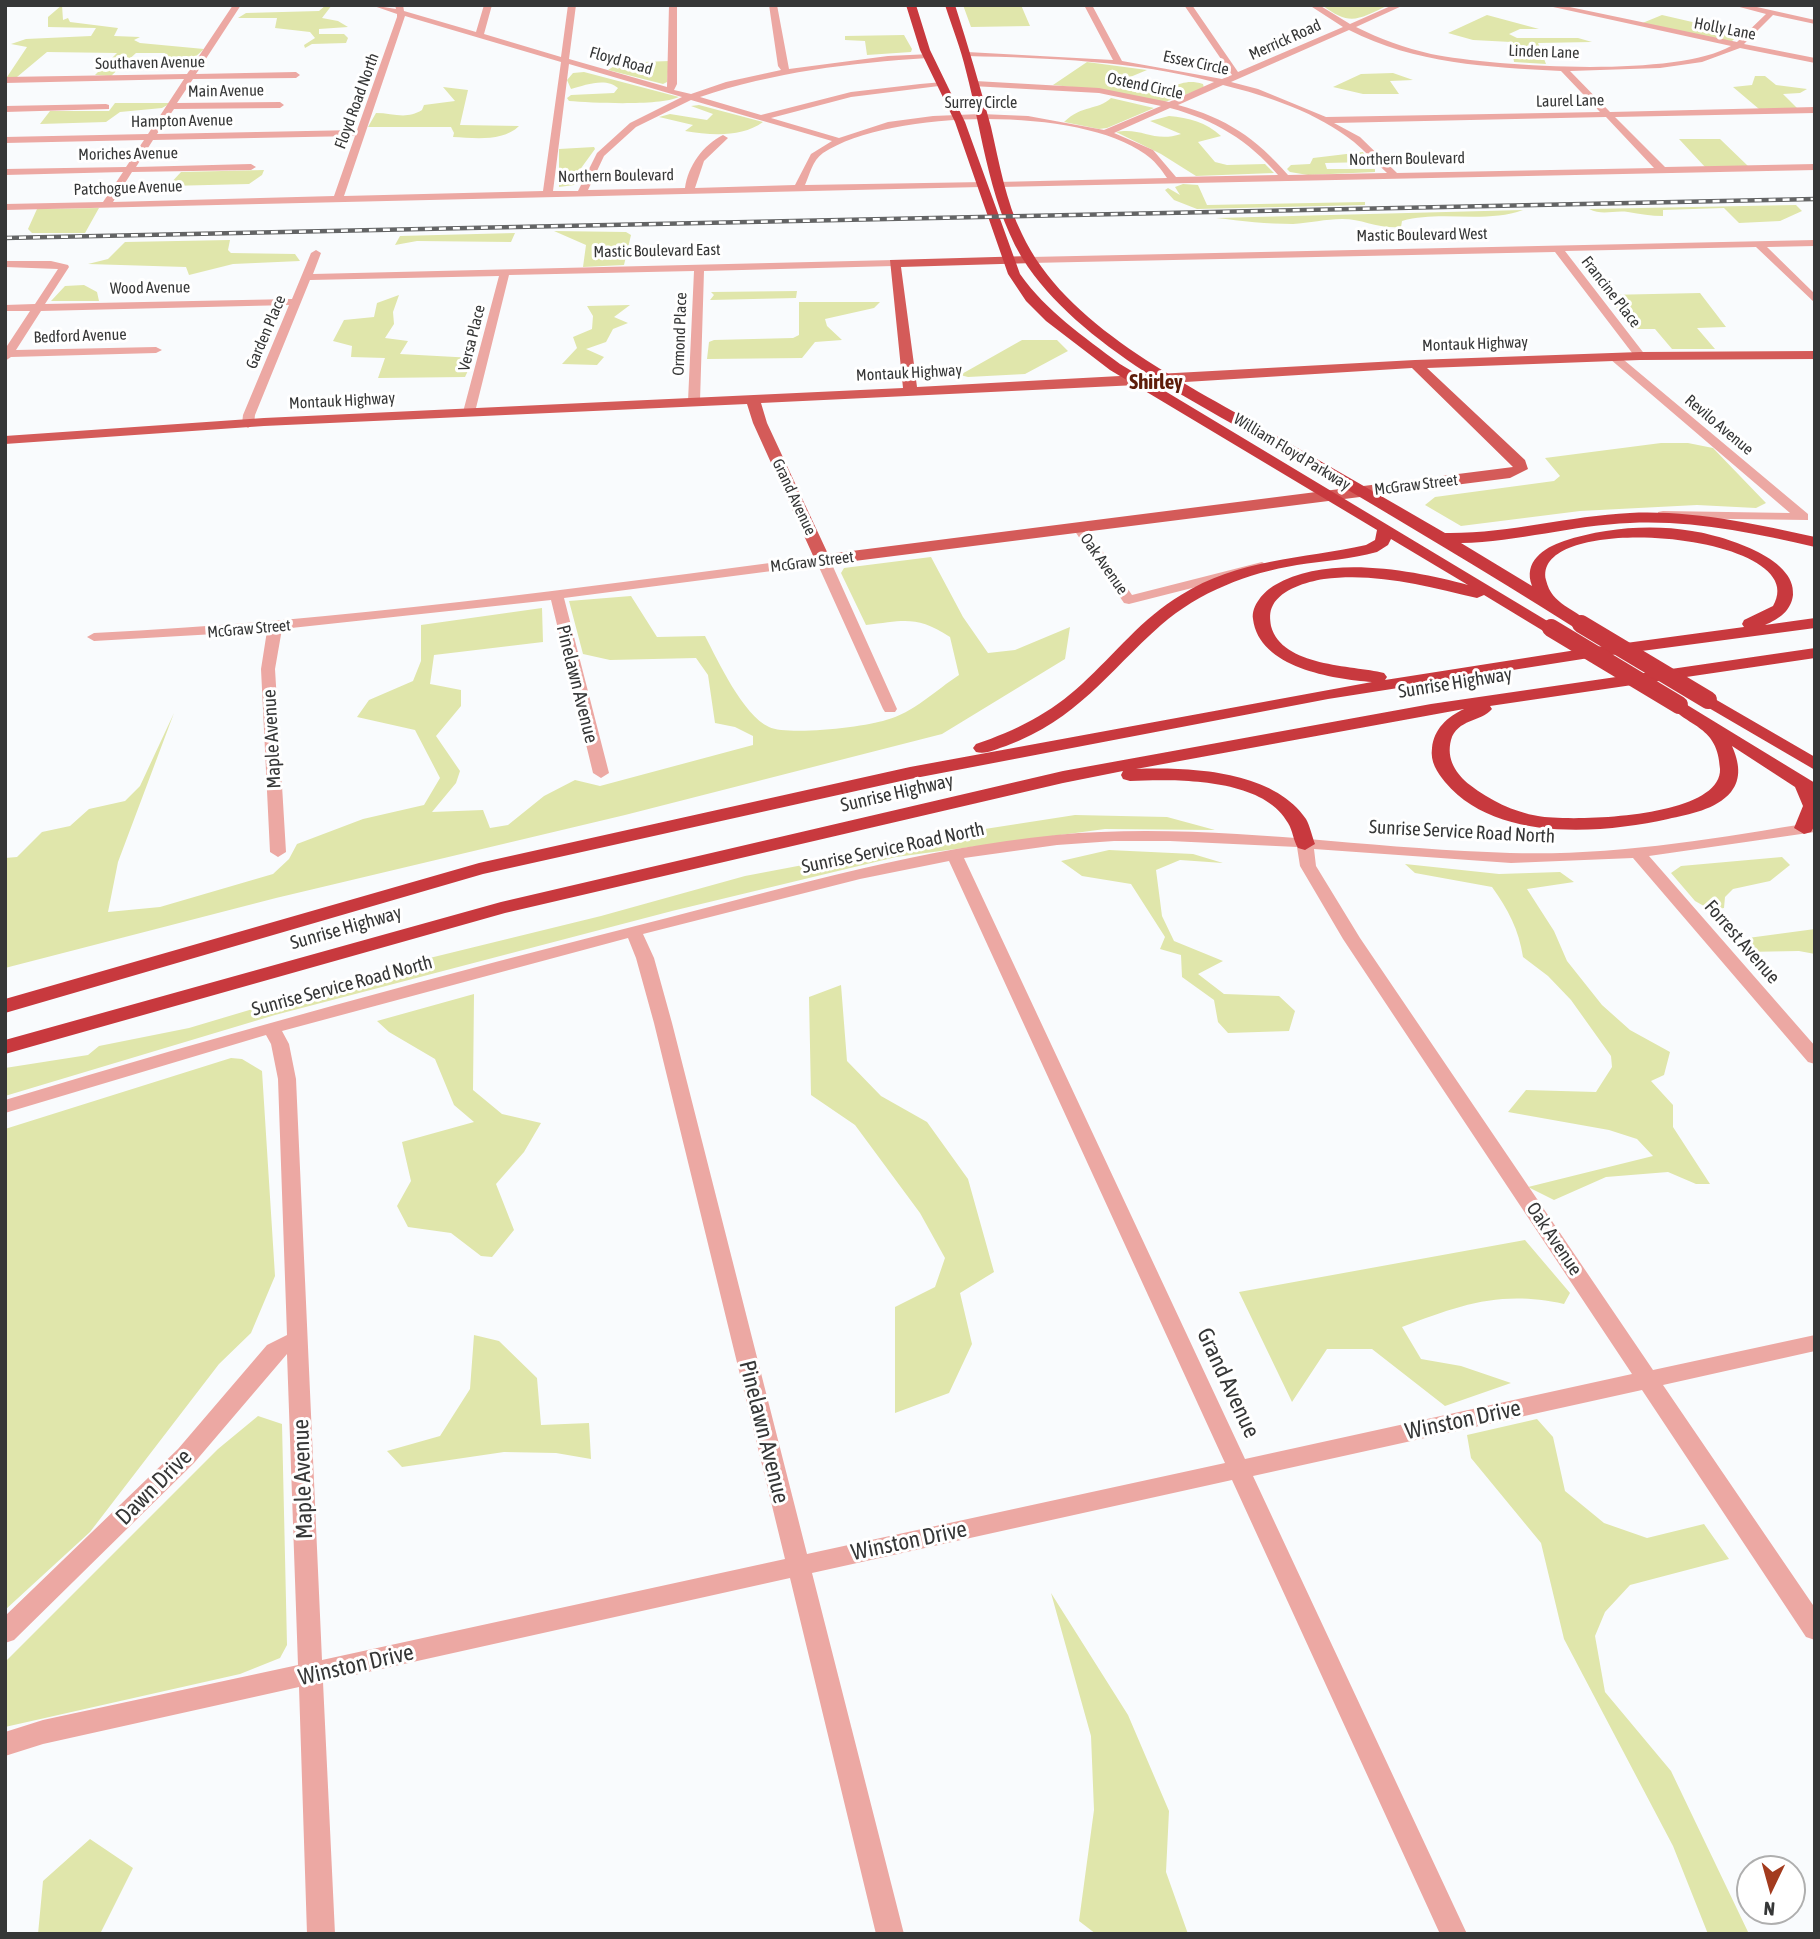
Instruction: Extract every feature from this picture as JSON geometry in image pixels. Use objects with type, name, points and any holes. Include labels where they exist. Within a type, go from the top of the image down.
[{"type":"highway","name":"William Floyd Parkway","points":[[911,5],[928,55],[957,117],[1008,261],[1026,291],[1051,318],[1081,343],[1204,427],[1244,445],[1333,495],[1385,530],[1552,628],[1809,787]]},
{"type":"highway","name":"William Floyd Parkway","points":[[950,5],[967,54],[1015,233],[1030,260],[1051,288],[1084,320],[1168,379],[1364,491],[1815,765]]},
{"type":"highway","points":[[1084,320],[1095,308]]},
{"type":"highway","points":[[1220,442],[1244,445]]},
{"type":"highway","points":[[1333,495],[1356,499],[1479,573],[1532,595]]},
{"type":"highway","points":[[1442,538],[1473,537],[1633,517],[1732,526],[1815,542]]},
{"type":"highway","points":[[839,789],[989,746],[1045,721],[1073,702],[1147,629],[1178,604],[1229,577],[1269,565],[1371,549],[1382,542],[1385,530]]},
{"type":"highway","points":[[1552,607],[1536,580],[1536,570],[1541,561],[1565,546],[1606,538],[1656,533],[1710,539],[1763,561],[1779,576],[1786,596],[1779,609],[1769,617],[1673,641]]},
{"type":"highway","points":[[1460,672],[1369,677],[1319,668],[1296,659],[1278,647],[1263,628],[1262,611],[1269,598],[1292,583],[1316,577],[1358,574],[1430,580],[1509,603]]},
{"type":"highway","name":"Sunrise Highway","points":[[5,1006],[479,869],[839,789],[1134,729],[1460,672],[1815,623]]},
{"type":"highway","name":"Sunrise Highway","points":[[5,1048],[501,908],[1063,777],[1225,746],[1562,689],[1815,654]]},
{"type":"highway","points":[[1562,689],[1485,708],[1454,722],[1440,745],[1446,771],[1469,794],[1525,819],[1576,825],[1631,820],[1698,805],[1723,789],[1731,766],[1725,749],[1710,725]]},
{"type":"highway","points":[[1773,740],[1815,754]]},
{"type":"highway","points":[[1003,792],[1136,774],[1210,777],[1250,788],[1284,805],[1302,826],[1305,844]]},
{"type":"highway","points":[[1809,787],[1813,806],[1809,828]]},
{"type":"main road","name":"Mastic Boulevard East","points":[[894,263],[1030,260]]},
{"type":"main road","points":[[894,263],[911,391]]},
{"type":"main road","name":"Montauk Highway","points":[[5,440],[469,412],[1137,381],[1415,364],[1640,356],[1815,355]]},
{"type":"main road","name":"McGraw Street","points":[[823,560],[1515,472],[1522,467],[1415,364]]},
{"type":"main road","points":[[985,387],[1046,400]]},
{"type":"main road","name":"Grand Avenue","points":[[752,398],[760,423],[823,560]]},
{"type":"street","points":[[106,205],[237,5]]},
{"type":"street","name":"Floyd Road","points":[[374,5],[400,9],[479,36],[841,141]]},
{"type":"street","points":[[479,36],[488,5]]},
{"type":"street","points":[[548,193],[572,5]]},
{"type":"street","points":[[669,91],[673,85],[673,5]]},
{"type":"street","points":[[773,5],[782,66],[786,71]]},
{"type":"street","points":[[1088,5],[1118,62]]},
{"type":"street","points":[[1188,5],[1237,76]]},
{"type":"street","name":"Linden Lane","points":[[1313,5],[1349,27],[1388,44],[1429,56],[1499,64],[1562,67],[1683,64],[1715,57],[1737,46],[1770,14]]},
{"type":"street","name":"Merrick Road","points":[[1105,134],[1400,5]]},
{"type":"street","name":"Holly Lane","points":[[1548,5],[1815,61]]},
{"type":"street","points":[[1737,5],[1815,22]]},
{"type":"street","name":"Floyd Road North","points":[[338,198],[383,74],[401,17],[400,9]]},
{"type":"street","name":"Essex Circle","points":[[967,54],[1118,62],[1222,83],[1286,103],[1326,120],[1368,148],[1394,176]]},
{"type":"street","points":[[582,192],[589,170],[616,138],[652,114],[690,97],[786,71],[928,55]]},
{"type":"street","points":[[1562,67],[1662,170]]},
{"type":"street","name":"Southaven Avenue","points":[[5,80],[296,75]]},
{"type":"street","name":"Ostend Circle","points":[[975,84],[1082,90],[1169,106],[1216,122],[1248,138],[1268,155],[1285,178]]},
{"type":"street","points":[[761,118],[832,97],[884,89],[943,85]]},
{"type":"street","name":"Main Avenue","points":[[171,106],[280,104]]},
{"type":"street","points":[[5,109],[106,107]]},
{"type":"street","name":"Laurel Lane","points":[[1326,120],[1815,110]]},
{"type":"street","name":"Surrey Circle","points":[[798,188],[811,160],[841,141],[863,132],[910,122],[957,117],[1039,121],[1105,134],[1150,153],[1161,162],[1173,180]]},
{"type":"street","points":[[812,132],[838,135],[863,132]]},
{"type":"street","name":"Hampton Avenue","points":[[5,140],[360,133]]},
{"type":"street","points":[[690,190],[696,165],[723,138]]},
{"type":"street","name":"Moriches Avenue","points":[[5,172],[251,167]]},
{"type":"street","name":"Northern Boulevard","points":[[1000,184],[1815,167]]},
{"type":"street","name":"Northern Boulevard","points":[[252,201],[981,184]]},
{"type":"street","name":"Patchogue Avenue","points":[[5,207],[252,201]]},
{"type":"street","name":"Mastic Boulevard West","points":[[1030,260],[1815,243]]},
{"type":"street","points":[[1759,245],[1815,300]]},
{"type":"street","name":"Francine Place","points":[[1557,248],[1640,356]]},
{"type":"street","name":"Garden Place","points":[[248,425],[248,415],[316,253]]},
{"type":"street","name":"Mastic Boulevard East","points":[[307,277],[894,263]]},
{"type":"street","points":[[5,264],[64,267],[6,355]]},
{"type":"street","name":"Ormond Place","points":[[694,401],[699,268]]},
{"type":"street","name":"Versa Place","points":[[469,412],[505,272]]},
{"type":"street","name":"Wood Avenue","points":[[5,308],[295,302]]},
{"type":"street","name":"Bedford Avenue","points":[[6,355],[156,350]]},
{"type":"street","name":"Revilo Avenue","points":[[1615,357],[1803,517],[1690,514],[1633,517]]},
{"type":"street","name":"Oak Avenue","points":[[1079,527],[1129,600],[1234,571],[1269,565]]},
{"type":"street","name":"McGraw Street","points":[[94,637],[275,627],[823,560]]},
{"type":"street","name":"Grand Avenue","points":[[823,560],[890,709]]},
{"type":"street","name":"Pinelawn Avenue","points":[[556,594],[601,773]]},
{"type":"street","name":"Maple Avenue","points":[[275,627],[268,669],[278,852]]},
{"type":"street","name":"Sunrise Service Road North","points":[[5,1107],[271,1027],[633,931],[954,854],[1059,840],[1133,836],[1201,837],[1509,858],[1638,854],[1809,828]]},
{"type":"street","name":"Oak Avenue","points":[[1305,844],[1308,866],[1352,939],[1815,1629]]},
{"type":"street","name":"Grand Avenue","points":[[954,854],[1454,1934]]},
{"type":"street","name":"Forrest Avenue","points":[[1638,854],[1815,1058]]},
{"type":"street","name":"Pinelawn Avenue","points":[[633,931],[645,958],[663,1023],[890,1934]]},
{"type":"street","name":"Maple Avenue","points":[[271,1027],[279,1044],[287,1079],[321,1934]]},
{"type":"street","name":"Dawn Drive","points":[[5,1632],[186,1456],[275,1351],[299,1338]]},
{"type":"street","name":"Winston Drive","points":[[5,1744],[43,1732],[1815,1343]]},
{"type":"green space","points":[[62,5],[63,20],[68,18],[70,22],[118,28],[114,36],[140,37],[134,40],[140,43],[204,49],[189,61],[173,65],[159,63],[165,53],[136,53],[111,76],[95,75],[117,53],[47,52],[17,77],[7,77],[27,47],[11,44],[26,39],[91,36],[96,28],[48,27],[48,17]]},
{"type":"green space","points":[[326,5],[332,5],[322,18],[338,21],[348,27],[319,29],[319,34],[344,34],[348,38],[346,43],[312,44],[305,48],[304,45],[315,38],[310,32],[275,28],[277,18],[238,18],[246,13],[319,11]]},
{"type":"green space","points":[[963,5],[1021,5],[1030,26],[971,27]]},
{"type":"green space","points":[[1322,5],[1389,5],[1362,17],[1348,18]]},
{"type":"green space","points":[[1487,15],[1539,29],[1520,29],[1509,34],[1517,38],[1578,38],[1592,42],[1538,43],[1546,64],[1514,62],[1511,42],[1473,40],[1448,33]]},
{"type":"green space","points":[[1662,15],[1740,33],[1731,42],[1640,24]]},
{"type":"green space","points":[[904,35],[911,52],[867,55],[865,41],[845,40],[845,36]]},
{"type":"green space","points":[[669,61],[667,82],[663,84],[608,70],[619,63]]},
{"type":"green space","points":[[1087,62],[1147,70],[1123,80],[1123,85],[1164,89],[1190,82],[1203,84],[1204,88],[1162,103],[1101,90],[1053,85]]},
{"type":"green space","points":[[584,72],[679,97],[642,103],[569,101],[567,98],[571,95],[614,93],[618,88],[602,82],[571,89],[567,80],[573,73]]},
{"type":"green space","points":[[1393,73],[1413,80],[1390,81],[1399,94],[1363,94],[1333,87],[1361,74]]},
{"type":"green space","points":[[1755,76],[1765,76],[1776,85],[1807,89],[1800,93],[1783,94],[1797,108],[1759,109],[1733,87],[1752,85]]},
{"type":"green space","points":[[443,87],[468,90],[460,125],[519,126],[505,135],[479,138],[453,137],[451,127],[368,127],[376,113],[410,115],[422,110],[424,105],[455,101]]},
{"type":"green space","points":[[1111,98],[1154,108],[1107,128],[1064,122],[1077,112],[1100,105]]},
{"type":"green space","points":[[115,103],[171,103],[162,108],[120,112],[106,122],[40,124],[50,111],[109,111]]},
{"type":"green space","points":[[699,105],[763,122],[745,131],[715,134],[685,131],[693,125],[659,117],[670,114],[707,120],[713,114],[691,106]]},
{"type":"green space","points":[[1169,116],[1197,121],[1221,136],[1198,142],[1215,162],[1227,165],[1265,164],[1274,173],[1196,176],[1161,154],[1116,132],[1134,131],[1163,137],[1181,134],[1150,121]]},
{"type":"green space","points":[[1679,139],[1720,139],[1748,166],[1705,167]]},
{"type":"green space","points":[[594,147],[574,185],[559,187],[559,149]]},
{"type":"green space","points":[[1363,152],[1368,162],[1325,163],[1327,169],[1375,169],[1375,172],[1308,175],[1287,169],[1291,165],[1310,164],[1313,158]]},
{"type":"green space","points":[[264,170],[262,175],[249,184],[168,186],[181,172]]},
{"type":"green space","points":[[1183,184],[1198,185],[1207,205],[1365,202],[1365,205],[1197,209],[1174,200],[1165,190],[1168,188],[1180,195],[1175,187]]},
{"type":"green space","points":[[1796,205],[1802,211],[1780,221],[1739,223],[1724,208],[1663,210],[1663,216],[1589,209]]},
{"type":"green space","points":[[99,208],[85,233],[32,233],[28,229],[37,209]]},
{"type":"green space","points":[[1523,210],[1493,216],[1417,218],[1402,221],[1401,227],[1342,219],[1293,224],[1216,218]]},
{"type":"green space","points":[[554,231],[626,232],[631,235],[624,265],[583,267],[586,245]]},
{"type":"green space","points":[[515,233],[511,242],[417,241],[395,245],[400,236]]},
{"type":"green space","points":[[230,240],[228,250],[231,253],[295,254],[300,261],[233,264],[189,275],[186,267],[88,264],[108,259],[125,242]]},
{"type":"green space","points":[[84,285],[97,292],[99,301],[51,301],[65,286]]},
{"type":"green space","points":[[797,291],[796,298],[710,300],[714,295],[711,292]]},
{"type":"green space","points":[[1700,293],[1726,327],[1697,328],[1715,349],[1672,349],[1655,329],[1633,329],[1606,295]]},
{"type":"green space","points":[[399,295],[393,312],[394,324],[385,338],[408,341],[400,354],[474,358],[465,377],[378,378],[385,358],[351,357],[352,346],[333,341],[344,320],[374,317],[377,303]]},
{"type":"green space","points":[[799,302],[880,302],[874,308],[825,319],[827,326],[842,340],[815,342],[802,358],[707,359],[709,342],[714,340],[793,338],[799,335]]},
{"type":"green space","points":[[630,305],[614,317],[628,323],[613,329],[606,342],[586,349],[604,357],[597,365],[562,364],[577,348],[573,337],[592,329],[593,316],[587,306]]},
{"type":"green space","points":[[1022,340],[1057,340],[1068,351],[1025,374],[968,377],[960,375]]},
{"type":"green space","points":[[1661,443],[1688,443],[1713,448],[1766,503],[1756,508],[1697,505],[1580,511],[1461,526],[1425,505],[1435,497],[1554,481],[1560,476],[1545,458]]},
{"type":"green space","points":[[931,557],[963,617],[988,653],[1015,650],[1070,627],[1065,659],[942,734],[625,815],[276,898],[5,968],[5,858],[17,857],[42,832],[70,826],[89,809],[125,801],[140,786],[174,713],[118,862],[108,912],[160,907],[273,874],[289,859],[297,844],[363,819],[424,805],[440,778],[415,730],[357,717],[369,700],[413,681],[421,661],[421,625],[542,608],[543,642],[434,655],[430,684],[461,690],[461,706],[436,736],[460,771],[456,783],[432,812],[483,810],[490,828],[508,825],[544,796],[575,780],[600,786],[753,745],[753,736],[735,727],[715,723],[708,675],[696,658],[610,660],[583,654],[569,601],[631,596],[657,637],[705,636],[741,700],[759,721],[769,727],[792,731],[845,728],[896,717],[915,707],[959,675],[950,637],[938,630],[909,621],[866,625],[841,573],[844,568]]},
{"type":"green space","points":[[1075,815],[1167,817],[1215,830],[1105,829],[896,857],[672,911],[275,1015],[5,1096],[5,1068],[88,1055],[99,1046],[189,1028],[397,966],[601,916],[745,876],[882,850],[908,848],[959,833]]},
{"type":"green space","points":[[1109,850],[1193,854],[1223,863],[1180,860],[1156,870],[1162,916],[1174,941],[1223,961],[1198,974],[1224,994],[1279,996],[1295,1011],[1289,1031],[1228,1033],[1218,1022],[1214,1000],[1182,977],[1181,955],[1160,949],[1165,937],[1131,884],[1082,876],[1061,861]]},
{"type":"green space","points":[[1782,857],[1790,865],[1770,881],[1733,889],[1725,897],[1724,908],[1711,910],[1695,901],[1671,873],[1681,866]]},
{"type":"green space","points":[[1405,864],[1499,874],[1560,872],[1574,882],[1527,889],[1554,931],[1567,961],[1602,1005],[1630,1030],[1670,1052],[1664,1075],[1651,1081],[1673,1105],[1673,1127],[1710,1184],[1696,1184],[1668,1172],[1606,1177],[1554,1200],[1528,1187],[1653,1156],[1637,1139],[1609,1130],[1508,1112],[1526,1090],[1596,1092],[1612,1067],[1611,1056],[1571,1000],[1548,976],[1523,957],[1512,920],[1492,887],[1415,873]]},
{"type":"green space","points":[[1815,929],[1815,954],[1799,951],[1744,952],[1733,940]]},
{"type":"green space","points":[[841,985],[847,1061],[881,1096],[927,1122],[968,1179],[994,1272],[960,1293],[972,1344],[949,1393],[895,1413],[895,1307],[935,1287],[945,1258],[920,1213],[855,1125],[811,1095],[809,997]]},
{"type":"green space","points":[[474,994],[473,1090],[502,1114],[541,1123],[524,1152],[496,1184],[514,1230],[492,1257],[481,1256],[451,1233],[408,1227],[397,1206],[411,1181],[402,1142],[474,1122],[454,1105],[435,1059],[389,1032],[377,1021]]},
{"type":"green space","points":[[231,1058],[242,1059],[262,1071],[275,1276],[251,1333],[219,1364],[90,1532],[5,1610],[5,1129]]},
{"type":"green space","points":[[1525,1240],[1570,1293],[1564,1304],[1541,1300],[1500,1299],[1462,1306],[1402,1327],[1421,1359],[1461,1366],[1511,1383],[1445,1406],[1372,1349],[1327,1349],[1292,1402],[1239,1292]]},
{"type":"green space","points":[[474,1335],[499,1341],[537,1378],[541,1425],[589,1423],[591,1459],[556,1453],[504,1452],[402,1467],[387,1451],[440,1436],[470,1389]]},
{"type":"green space","points":[[258,1416],[282,1424],[287,1645],[280,1658],[240,1674],[5,1727],[5,1662],[218,1449]]},
{"type":"green space","points":[[1537,1419],[1553,1437],[1565,1491],[1604,1523],[1647,1538],[1704,1524],[1729,1559],[1630,1585],[1605,1612],[1595,1636],[1605,1692],[1671,1771],[1736,1907],[1736,1925],[1745,1925],[1749,1934],[1708,1934],[1673,1846],[1564,1639],[1541,1543],[1471,1458],[1467,1435]]},
{"type":"green space","points":[[1051,1593],[1128,1715],[1169,1811],[1166,1872],[1188,1934],[1096,1934],[1079,1921],[1094,1810],[1091,1736]]},
{"type":"green space","points":[[90,1839],[133,1868],[100,1934],[38,1934],[43,1881]]},
{"type":"railway","points":[[5,238],[1815,199]]},
{"type":"district","name":"Shirley","points":[[1156,382]]}]
